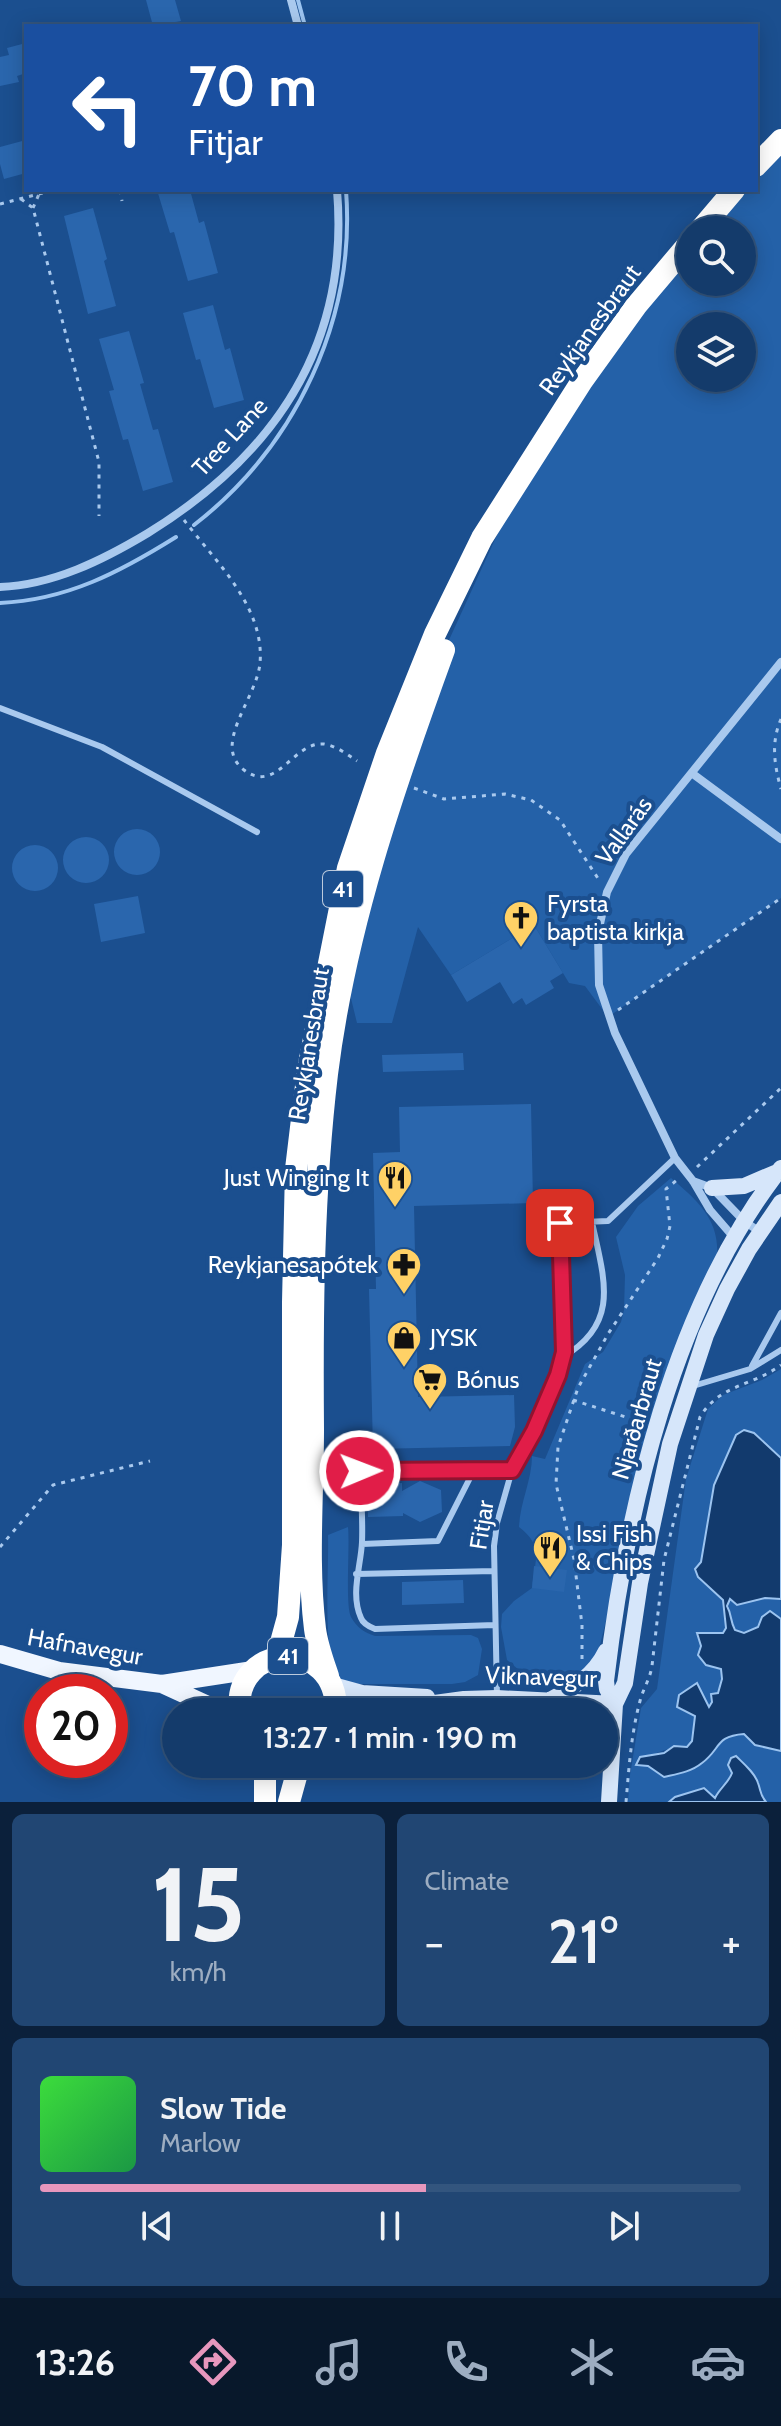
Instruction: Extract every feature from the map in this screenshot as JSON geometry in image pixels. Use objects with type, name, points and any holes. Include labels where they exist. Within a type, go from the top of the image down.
[{"type":"highway","points":[[758,164],[781,140]]},
{"type":"highway","points":[[712,216],[732,192]]},
{"type":"highway","name":"Reykjanesbraut","points":[[277,1657],[288,1617],[293,1545],[296,1169],[308,1069],[348,868],[387,753],[435,634],[482,538],[535,452],[636,306],[676,259]]},
{"type":"highway","name":"Reykjanesbraut","points":[[330,1680],[315,1632],[312,1578],[312,1300],[318,1170],[327,1072],[345,974],[369,875],[404,758],[448,639],[535,452]]},
{"type":"highway","name":"41","points":[[240,1698],[253,1670],[277,1657],[290,1656],[305,1659],[330,1680],[337,1698]]},
{"type":"highway","points":[[265,1778],[265,1802]]},
{"type":"highway","points":[[289,1802],[296,1778]]},
{"type":"main road","points":[[712,1188],[744,1186],[780,1170]]},
{"type":"main road","name":"Njarðarbraut","points":[[612,1698],[606,1681],[621,1579],[665,1399],[690,1329],[734,1238],[780,1170]]},
{"type":"main road","name":"Njarðarbraut","points":[[618,1698],[625,1683],[640,1583],[670,1444],[706,1335],[727,1289],[749,1249],[781,1202]]},
{"type":"main road","points":[[554,1698],[590,1675],[611,1639]]},
{"type":"main road","name":"Hafnavegur","points":[[0,1654],[59,1671],[162,1684],[253,1670]]},
{"type":"main road","name":"Viknavegur","points":[[330,1680],[362,1693],[447,1698]]},
{"type":"main road","name":"Hafnavegur","points":[[162,1684],[192,1698]]},
{"type":"main road","name":"Njarðarbraut","points":[[609,1802],[610,1778]]},
{"type":"street","points":[[291,0],[297,24]]},
{"type":"street","name":"Tree Lane","points":[[0,587],[56,577],[95,562],[179,514],[250,451],[289,402],[303,379],[318,342],[331,296],[337,250],[337,192]]},
{"type":"street","name":"Vallarás","points":[[749,1249],[734,1238],[710,1210],[675,1158],[608,1017],[599,985],[597,950],[600,918],[607,892],[633,844],[781,662]]},
{"type":"street","points":[[693,774],[781,839]]},
{"type":"street","points":[[693,1181],[712,1188],[744,1221],[760,1232]]},
{"type":"lane","points":[[0,708],[102,747],[257,832]]},
{"type":"lane","name":"Fitjar","points":[[497,1698],[494,1571],[497,1523],[512,1470],[534,1431],[563,1357],[560,1223],[608,1221],[675,1158]]},
{"type":"lane","points":[[563,1357],[583,1345],[598,1326],[604,1301],[601,1264],[592,1222]]},
{"type":"lane","points":[[750,1369],[781,1313]]},
{"type":"lane","points":[[689,1387],[750,1369],[781,1350]]},
{"type":"lane","points":[[362,1544],[438,1541],[474,1470]]},
{"type":"lane","points":[[495,1625],[375,1629],[361,1619],[356,1574],[362,1544],[360,1471],[512,1470]]},
{"type":"lane","points":[[356,1574],[494,1571]]},
{"type":"path","points":[[0,204],[46,192]]},
{"type":"path","points":[[120,192],[122,201]]},
{"type":"path","points":[[39,194],[33,208],[99,462],[99,516]]},
{"type":"path","points":[[21,199],[33,208]]},
{"type":"path","points":[[179,514],[248,606],[258,635],[258,676],[231,740],[237,764],[249,773],[271,775],[283,769],[303,749],[323,744],[335,747],[357,761]]},
{"type":"path","points":[[781,719],[774,736],[781,789]]},
{"type":"path","points":[[410,786],[444,799],[505,794],[531,800],[567,829],[607,892]]},
{"type":"path","points":[[608,1017],[781,898]]},
{"type":"path","points":[[696,1168],[781,1088]]},
{"type":"path","points":[[583,1668],[582,1625],[574,1559],[556,1484],[561,1433],[596,1353],[658,1258],[670,1226],[666,1189],[677,1180]]},
{"type":"path","points":[[626,1802],[629,1758],[639,1705],[652,1666],[664,1560],[700,1417],[709,1402],[722,1393],[764,1377],[781,1365]]},
{"type":"path","points":[[573,1400],[643,1423]]},
{"type":"path","points":[[0,1547],[53,1485],[150,1461]]},
{"type":"shaded area","points":[[781,139],[781,898],[608,1017],[585,986],[569,983],[534,925],[451,975],[418,927],[392,1023],[357,1023],[345,974],[369,875],[449,640],[535,452],[676,266],[676,296],[756,296],[756,216],[714,216],[732,192],[758,192],[758,164]]},
{"type":"shaded area","points":[[671,1178],[698,1203],[711,1222],[717,1257],[622,1556],[598,1653],[577,1678],[554,1684],[532,1681],[507,1660],[501,1627],[502,1614],[532,1588],[535,1547],[519,1527],[532,1456],[545,1459],[585,1364],[603,1352],[621,1322],[625,1275],[616,1237],[638,1206]]},
{"type":"shaded area","points":[[781,1369],[781,1458],[754,1433],[736,1435],[714,1485],[701,1563],[715,1593],[723,1600],[726,1629],[723,1633],[697,1633],[713,1668],[721,1669],[718,1689],[709,1708],[700,1688],[689,1711],[695,1716],[695,1724],[687,1747],[660,1752],[636,1765],[648,1766],[664,1776],[684,1771],[703,1763],[721,1741],[744,1734],[755,1745],[781,1751],[781,1802],[766,1802],[754,1776],[736,1756],[729,1780],[721,1786],[715,1799],[704,1788],[675,1797],[669,1802],[628,1802],[641,1708],[657,1689],[686,1479],[708,1409],[723,1395]]},
{"type":"shaded area","points":[[744,1430],[754,1433],[781,1458],[781,1599],[765,1598],[737,1605],[730,1599],[727,1606],[735,1630],[744,1633],[758,1627],[762,1617],[770,1611],[781,1619],[781,1751],[755,1745],[744,1734],[735,1735],[723,1740],[698,1766],[664,1777],[648,1766],[636,1765],[640,1757],[664,1753],[674,1746],[687,1747],[692,1741],[695,1716],[677,1707],[679,1695],[697,1683],[709,1707],[711,1694],[718,1693],[722,1679],[721,1669],[706,1665],[698,1655],[701,1646],[697,1633],[723,1633],[726,1628],[723,1600],[698,1577],[695,1569],[701,1562],[714,1485],[736,1435]]},
{"type":"shaded area","points":[[348,1527],[348,1601],[351,1617],[356,1624],[375,1636],[471,1635],[478,1638],[482,1649],[478,1675],[452,1684],[356,1684],[339,1678],[331,1660],[329,1644],[328,1535]]},
{"type":"shaded area","points":[[765,1598],[781,1599],[781,1619],[769,1611],[755,1628],[735,1630],[728,1602],[730,1599],[737,1605]]},
{"type":"shaded area","points":[[736,1756],[754,1776],[766,1802],[669,1802],[675,1797],[704,1788],[715,1798],[731,1776],[728,1765],[731,1758]]},
{"type":"building","points":[[146,0],[175,0],[181,21],[152,24]]},
{"type":"building","points":[[24,44],[24,74],[17,76],[19,82],[0,86],[0,57],[9,55],[7,48]]},
{"type":"building","points":[[24,141],[24,174],[4,179],[0,147]]},
{"type":"building","points":[[158,192],[191,192],[199,223],[204,221],[218,273],[188,281],[174,232],[170,233]]},
{"type":"building","points":[[93,208],[116,306],[88,314],[64,216]]},
{"type":"building","points":[[213,305],[225,350],[230,348],[244,400],[214,408],[183,313]]},
{"type":"building","points":[[129,331],[153,430],[158,429],[173,482],[143,491],[128,439],[123,440],[109,391],[114,390],[99,339]]},
{"type":"building","points":[[137,829],[153,836],[160,852],[153,868],[137,875],[121,868],[114,852],[121,836]]},
{"type":"building","points":[[86,837],[102,844],[109,860],[102,876],[86,883],[70,876],[63,860],[70,844]]},
{"type":"building","points":[[35,845],[51,852],[58,868],[51,884],[35,891],[19,884],[12,868],[19,852]]},
{"type":"building","points":[[138,896],[145,933],[101,942],[94,904]]},
{"type":"building","name":"Fyrsta baptista kirkja","points":[[534,925],[563,973],[550,981],[554,988],[526,1005],[522,998],[513,1004],[500,982],[467,1002],[451,975]]},
{"type":"building","points":[[463,1053],[464,1070],[383,1072],[382,1055]]},
{"type":"building","points":[[531,1104],[533,1203],[414,1206],[418,1397],[514,1395],[515,1427],[510,1446],[373,1449],[369,1289],[376,1289],[373,1153],[400,1152],[399,1107]]},
{"type":"building","points":[[420,1481],[441,1490],[442,1512],[420,1522],[403,1513],[403,1516],[368,1517],[367,1484],[402,1483],[402,1491]]},
{"type":"building","points":[[534,1566],[567,1570],[564,1592],[532,1588]]},
{"type":"building","points":[[463,1580],[464,1603],[402,1605],[402,1582]]},
{"type":"waterway","points":[[298,0],[304,24]]},
{"type":"waterway","points":[[194,525],[230,493],[262,457],[290,418],[312,376],[329,332],[341,286],[347,238],[346,192]]},
{"type":"waterway","points":[[0,603],[48,596],[92,582],[176,537]]},
{"type":"place","name":"Fyrsta baptista kirkja","points":[[521,949]]},
{"type":"place","name":"Just Winging It","points":[[395,1209]]},
{"type":"place","name":"Reykjanesapótek","points":[[404,1296]]},
{"type":"place","name":"JYSK","points":[[404,1369]]},
{"type":"place","name":"Bónus","points":[[430,1411]]},
{"type":"place","name":"Issi Fish & Chips","points":[[550,1579]]},
{"type":"route","points":[[360,1471],[512,1470],[534,1431],[558,1375],[564,1352],[560,1223]]}]
